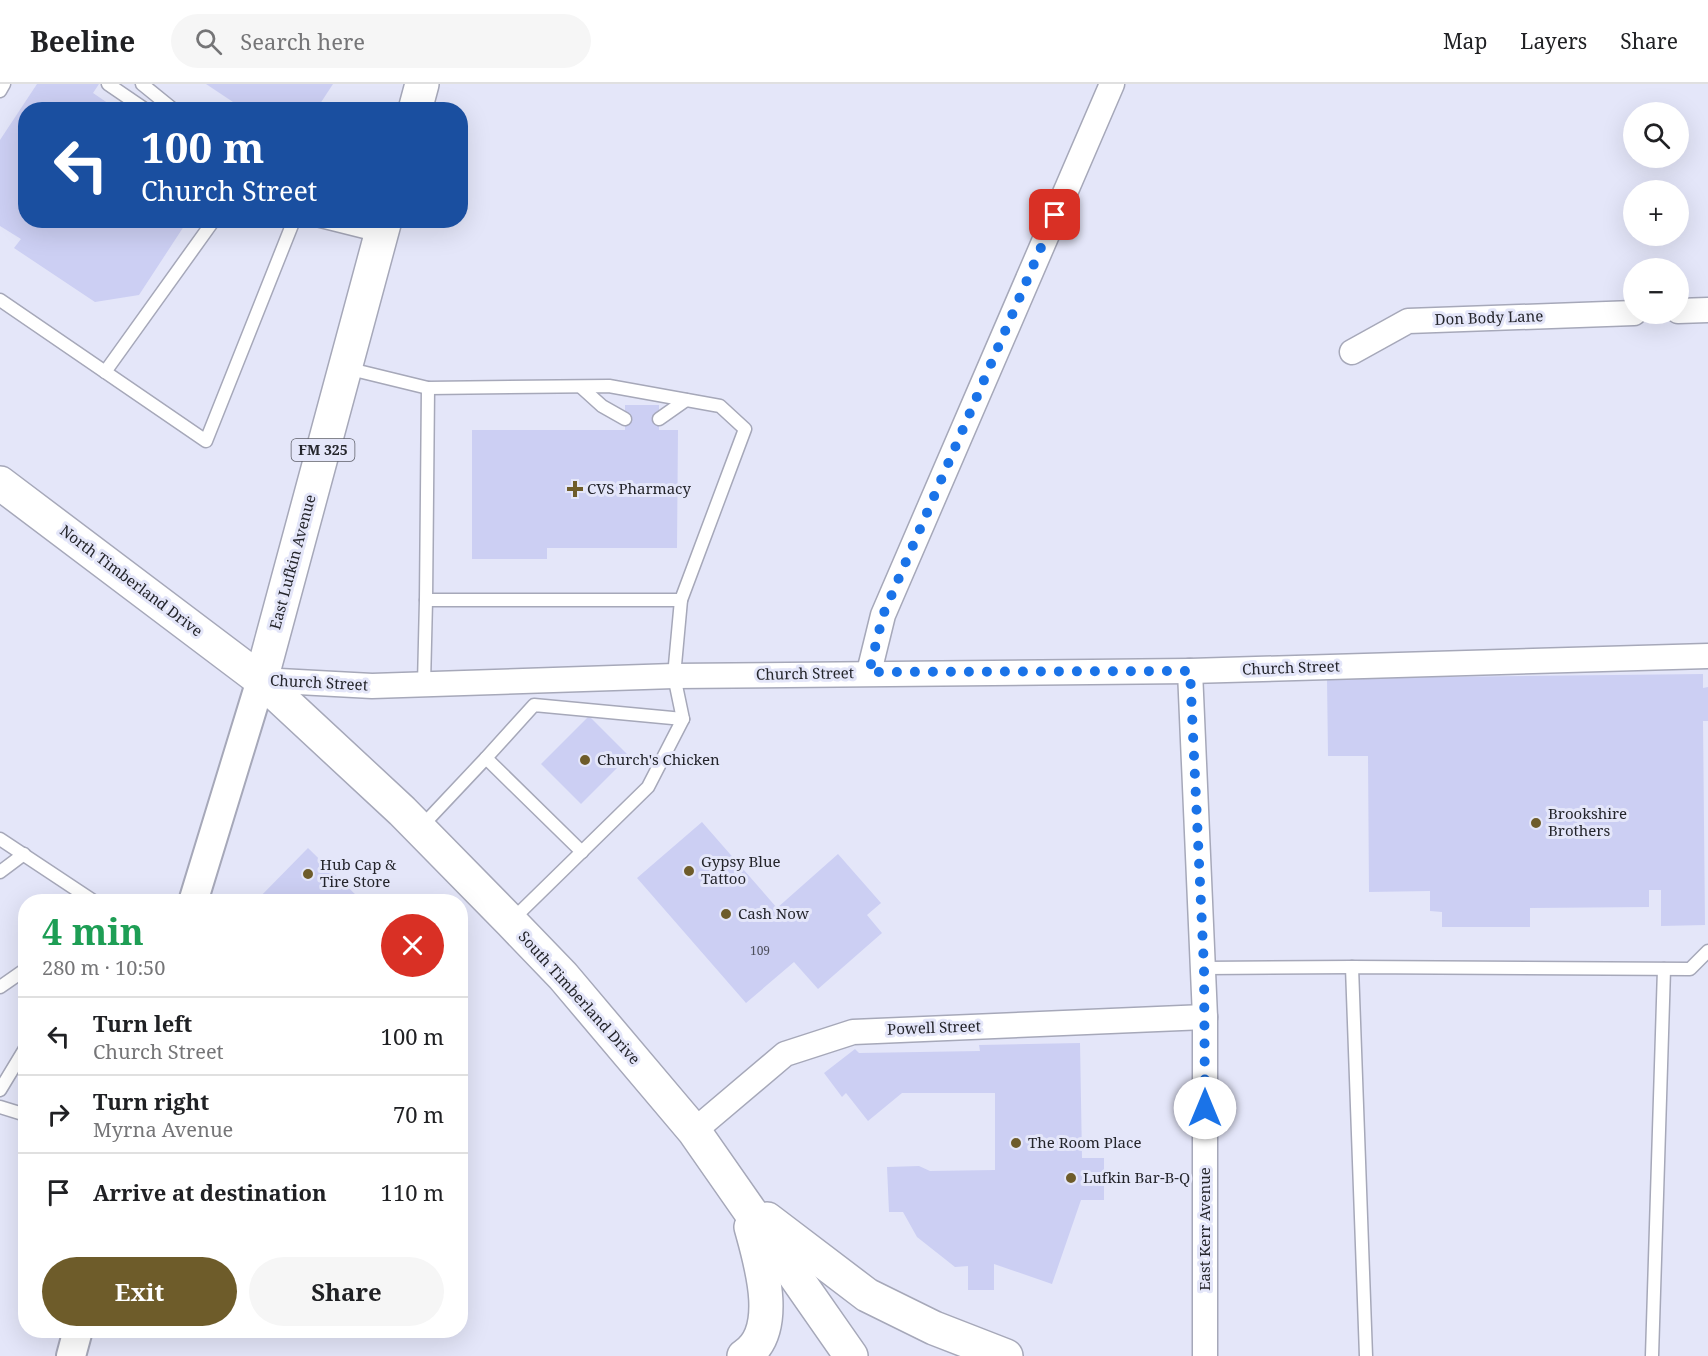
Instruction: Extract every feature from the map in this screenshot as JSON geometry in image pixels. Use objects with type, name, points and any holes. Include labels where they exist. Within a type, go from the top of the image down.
[{"type":"main road","points":[[417,102],[422,84]]},
{"type":"main road","name":"East Lufkin Avenue","points":[[261,680],[383,228]]},
{"type":"main road","name":"North Timberland Drive","points":[[0,483],[261,680]]},
{"type":"main road","name":"South Timberland Drive","points":[[261,680],[419,828],[563,976],[694,1131],[851,1356]]},
{"type":"main road","points":[[744,1202],[764,1273],[766,1303],[761,1332],[749,1353],[744,1356]]},
{"type":"main road","points":[[744,1202],[867,1295],[934,1328],[1006,1356]]},
{"type":"street","points":[[869,672],[883,615],[1112,84]]},
{"type":"street","points":[[1689,311],[1708,310]]},
{"type":"street","name":"Don Body Lane","points":[[1352,352],[1408,321],[1623,313]]},
{"type":"street","name":"Church Street","points":[[261,680],[372,686],[869,672],[1190,671],[1708,656]]},
{"type":"street","name":"East Kerr Avenue","points":[[1190,671],[1204,968],[1205,1356]]},
{"type":"street","name":"East Lufkin Avenue","points":[[195,894],[261,680]]},
{"type":"street","name":"Powell Street","points":[[694,1131],[786,1054],[853,1032],[1205,1017]]},
{"type":"street","points":[[71,1356],[76,1338]]},
{"type":"lane","points":[[0,91],[4,84]]},
{"type":"lane","points":[[108,84],[134,102]]},
{"type":"lane","points":[[142,84],[164,102]]},
{"type":"lane","points":[[105,372],[208,228]]},
{"type":"lane","points":[[0,300],[206,441],[291,228]]},
{"type":"lane","points":[[345,367],[428,388],[609,386],[720,406],[745,429],[681,600],[674,676],[683,719],[648,787],[511,922]]},
{"type":"lane","points":[[581,387],[602,406],[625,419]]},
{"type":"lane","points":[[424,684],[428,388]]},
{"type":"lane","points":[[659,419],[686,400]]},
{"type":"lane","points":[[426,600],[681,600]]},
{"type":"lane","points":[[419,828],[534,705],[683,719]]},
{"type":"lane","points":[[486,758],[582,852]]},
{"type":"lane","points":[[0,839],[83,894]]},
{"type":"lane","points":[[0,872],[24,854]]},
{"type":"lane","points":[[1204,968],[1689,969],[1708,951]]},
{"type":"lane","points":[[1352,967],[1366,1356]]},
{"type":"lane","points":[[1652,1356],[1664,969]]},
{"type":"lane","points":[[0,987],[18,975]]},
{"type":"lane","points":[[0,1090],[18,1060]]},
{"type":"lane","points":[[0,1107],[18,1113]]},
{"type":"building","points":[[37,84],[99,84],[93,93],[106,102],[25,102]]},
{"type":"building","points":[[206,84],[333,84],[321,102],[233,102]]},
{"type":"building","points":[[18,113],[18,228],[183,228],[139,295],[95,302],[14,248],[21,239],[0,226],[0,140]]},
{"type":"building","name":"CVS Pharmacy","points":[[625,405],[659,405],[659,430],[678,430],[677,548],[547,548],[547,559],[472,559],[472,430],[625,430]]},
{"type":"building","name":"Brookshire Brothers","points":[[1703,674],[1703,688],[1708,687],[1708,721],[1703,721],[1705,925],[1661,926],[1661,890],[1649,890],[1649,907],[1530,908],[1530,927],[1442,927],[1442,912],[1430,911],[1430,891],[1369,892],[1368,756],[1328,756],[1327,678]]},
{"type":"building","name":"Church's Chicken","points":[[589,716],[629,756],[581,804],[541,764]]},
{"type":"building","points":[[702,822],[777,908],[838,854],[881,903],[867,915],[882,933],[818,989],[794,962],[746,1003],[637,878]]},
{"type":"building","name":"Hub Cap & Tire Store","points":[[308,848],[355,894],[263,894]]},
{"type":"building","points":[[1080,1043],[1082,1158],[1104,1158],[1104,1200],[1081,1200],[1052,1284],[994,1264],[994,1290],[968,1290],[968,1266],[955,1267],[917,1237],[903,1212],[889,1212],[887,1167],[919,1166],[930,1171],[995,1170],[995,1093],[902,1093],[868,1121],[846,1093],[842,1097],[824,1073],[855,1049],[859,1053],[980,1051],[979,1045]]},
{"type":"place","name":"CVS Pharmacy","points":[[575,489]]},
{"type":"place","name":"Church's Chicken","points":[[585,760]]},
{"type":"place","name":"Brookshire Brothers","points":[[1536,823]]},
{"type":"place","name":"Gypsy Blue Tattoo","points":[[689,871]]},
{"type":"place","name":"Hub Cap & Tire Store","points":[[308,874]]},
{"type":"place","name":"Cash Now","points":[[726,914]]},
{"type":"place","name":"The Room Place","points":[[1016,1143]]},
{"type":"place","name":"Lufkin Bar-B-Q","points":[[1071,1178]]},
{"type":"route","points":[[1055,215],[883,615],[869,672],[1190,671],[1204,968],[1205,1108]]}]
